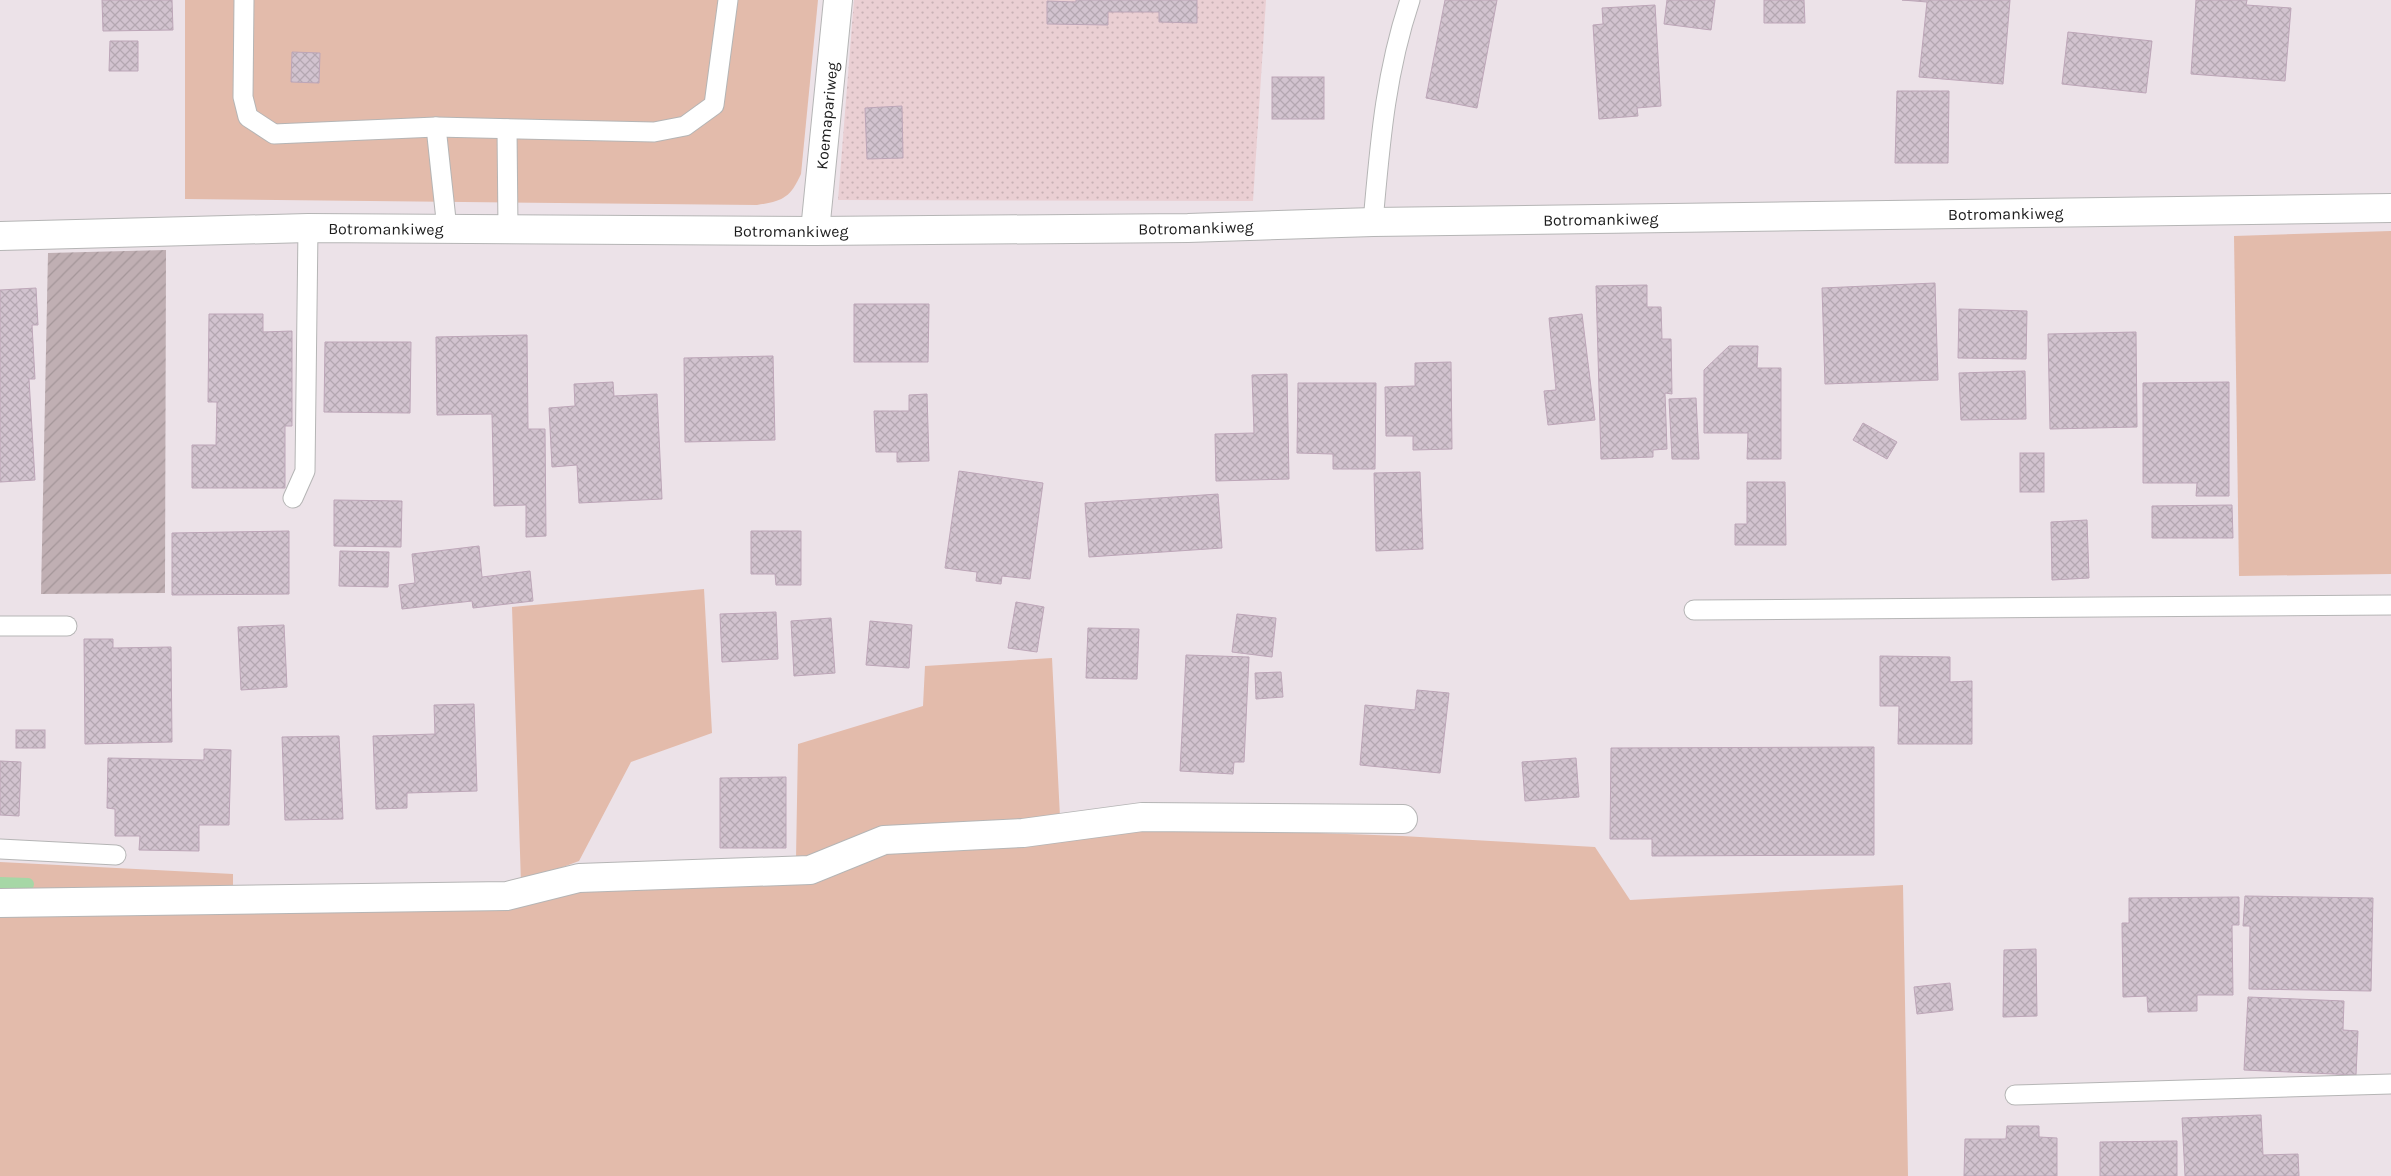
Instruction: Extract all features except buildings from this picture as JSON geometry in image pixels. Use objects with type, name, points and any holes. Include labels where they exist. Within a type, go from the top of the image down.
[{"type":"street","name":"Koemapariweg","points":[[814,231],[838,0]]},
{"type":"street","name":"Botromankiweg","points":[[0,236],[308,228],[814,231],[1188,228],[1373,222],[2391,208]]},
{"type":"street","points":[[0,903],[507,896],[579,878],[810,870],[884,840],[1022,833],[1142,816],[1404,819]]},
{"type":"lane","points":[[244,0],[243,98],[248,117],[274,134],[436,126],[654,132],[684,126],[714,106],[728,0]]},
{"type":"lane","points":[[1373,222],[1382,117],[1393,56],[1410,0]]},
{"type":"lane","points":[[436,126],[446,229]]},
{"type":"lane","points":[[506,128],[508,229]]},
{"type":"lane","points":[[293,498],[305,471],[308,228]]},
{"type":"lane","points":[[1694,610],[2391,604]]},
{"type":"lane","points":[[0,626],[67,626]]},
{"type":"lane","points":[[0,849],[116,855]]},
{"type":"lane","points":[[2015,1095],[2391,1084]]},
{"type":"shaded area","points":[[185,0],[818,0],[801,174],[785,197],[773,202],[757,205],[185,199]]},
{"type":"shaded area","points":[[854,0],[1266,0],[1253,201],[838,200]]},
{"type":"shaded area","points":[[2391,231],[2391,574],[2239,576],[2234,236]]},
{"type":"shaded area","points":[[166,250],[165,593],[41,594],[48,253]]},
{"type":"shaded area","points":[[704,589],[712,733],[631,762],[579,861],[521,883],[512,607]]},
{"type":"shaded area","points":[[1052,658],[1060,817],[808,859],[796,859],[798,744],[923,706],[925,666]]},
{"type":"shaded area","points":[[1150,827],[1402,836],[1595,847],[1630,900],[1903,885],[1908,1176],[0,1176],[0,915],[576,890],[887,850]]},
{"type":"shaded area","points":[[0,862],[233,874],[233,893],[0,895]]},
{"type":"waterway","points":[[0,883],[28,884]]}]
